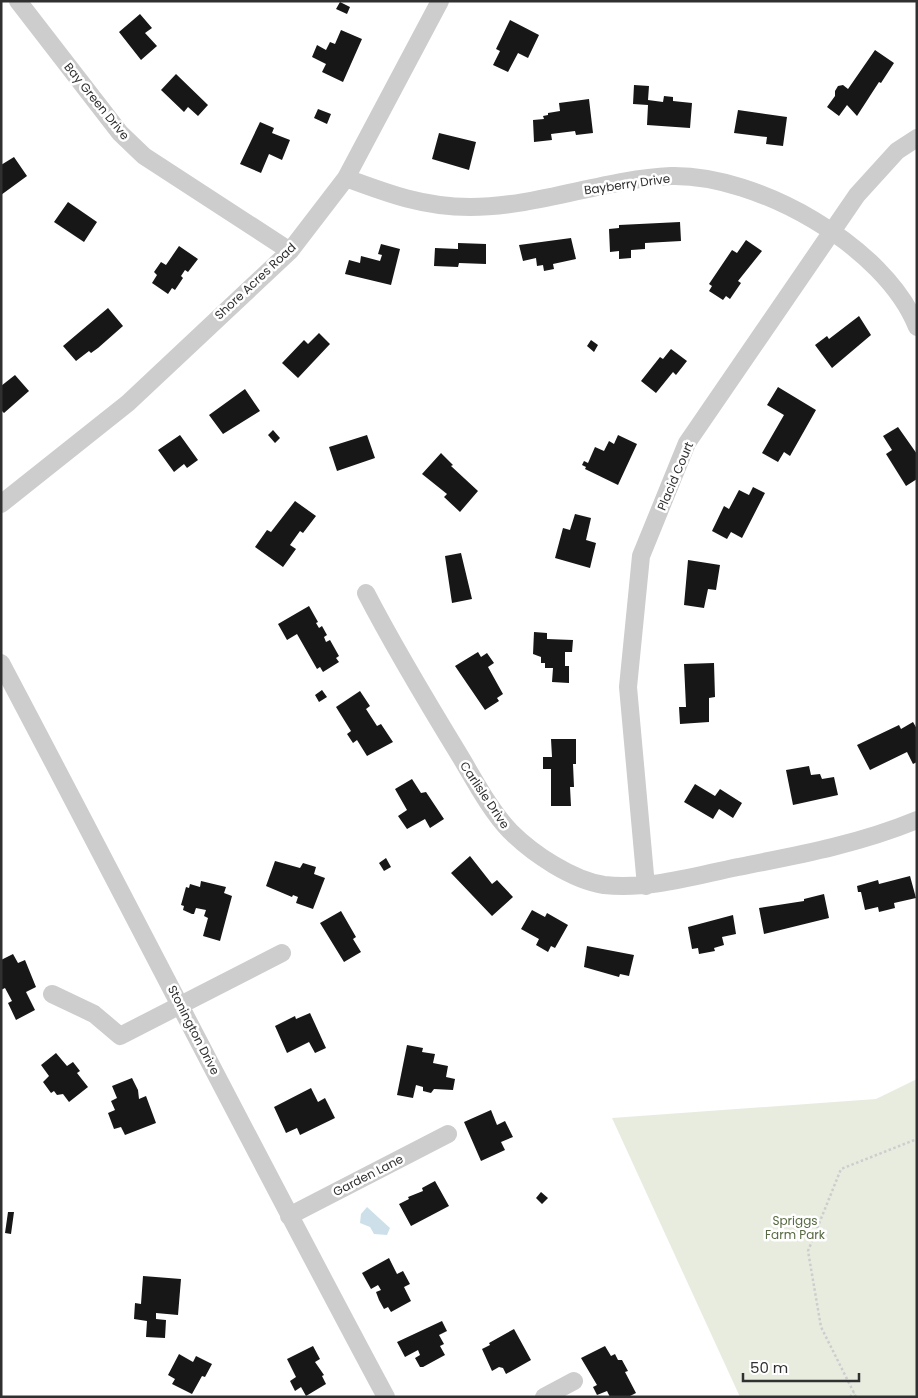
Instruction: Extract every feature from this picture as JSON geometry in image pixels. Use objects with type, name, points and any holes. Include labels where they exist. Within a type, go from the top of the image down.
[{"type":"street","name":"Bay Green Drive","points":[[18,1],[120,133],[144,156],[290,251]]},
{"type":"street","name":"Shore Acres Road","points":[[1,504],[128,403],[290,251],[346,178],[440,1]]},
{"type":"street","name":"Placid Court","points":[[646,886],[628,687],[641,556],[687,443],[833,233],[857,195],[897,151],[917,138]]},
{"type":"street","name":"Bayberry Drive","points":[[346,178],[406,200],[437,206],[472,207],[501,205],[672,176],[706,179],[771,199],[833,233],[862,254],[885,275],[901,295],[917,327]]},
{"type":"street","name":"Carlisle Drive","points":[[366,592],[402,662],[487,800],[509,830],[529,849],[564,871],[603,884],[646,886],[841,846],[886,833],[917,820]]},
{"type":"street","name":"Stonington Drive","points":[[1,663],[181,1004],[289,1216],[386,1397]]},
{"type":"street","points":[[52,994],[94,1014],[120,1036],[282,953]]},
{"type":"street","name":"Garden Lane","points":[[289,1216],[448,1134]]},
{"type":"street","points":[[544,1397],[574,1381]]},
{"type":"path","points":[[856,1397],[821,1327],[808,1251],[841,1169],[917,1139]]},
{"type":"path","points":[[850,1397],[854,1392]]},
{"type":"green space","name":"Spriggs Farm Park","points":[[917,1079],[917,1397],[740,1397],[612,1118],[876,1099]]},
{"type":"water","points":[[367,1207],[390,1228],[387,1235],[374,1234],[370,1227],[360,1223],[361,1214]]},
{"type":"building","points":[[340,2],[350,7],[347,14],[336,9]]},
{"type":"building","points":[[140,14],[152,28],[145,33],[157,46],[141,60],[119,32]]},
{"type":"building","points":[[510,20],[539,35],[528,58],[518,53],[508,72],[493,65],[500,51],[496,49]]},
{"type":"building","points":[[341,30],[362,39],[343,82],[322,72],[326,64],[312,57],[317,45],[326,50],[330,42],[335,44]]},
{"type":"building","points":[[875,50],[894,63],[857,116],[847,105],[839,116],[827,107],[835,96],[835,91],[838,86],[843,85],[848,89]]},
{"type":"building","points":[[176,74],[208,105],[198,116],[188,107],[184,112],[161,90]]},
{"type":"building","points":[[634,85],[649,86],[648,100],[663,102],[664,96],[673,97],[673,101],[692,103],[690,128],[647,125],[648,105],[633,104]]},
{"type":"building","points":[[589,99],[593,133],[576,135],[575,131],[551,134],[552,140],[534,142],[533,120],[544,119],[543,116],[548,115],[548,113],[560,111],[559,103]]},
{"type":"building","points":[[318,109],[331,114],[327,124],[314,118]]},
{"type":"building","points":[[738,110],[787,117],[783,146],[766,144],[767,137],[734,133]]},
{"type":"building","points":[[260,122],[274,128],[272,133],[290,140],[282,160],[269,154],[261,173],[240,164]]},
{"type":"building","points":[[439,133],[476,142],[469,170],[432,159]]},
{"type":"building","points":[[14,157],[27,176],[1,195],[1,165]]},
{"type":"building","points":[[68,202],[97,222],[84,242],[54,222]]},
{"type":"building","points":[[680,222],[681,241],[645,243],[645,249],[631,250],[631,258],[619,259],[619,251],[610,252],[609,229],[619,228],[619,225]]},
{"type":"building","points":[[571,238],[576,259],[553,264],[554,269],[544,271],[543,265],[537,266],[536,258],[523,261],[519,245]]},
{"type":"building","points":[[746,240],[762,251],[738,281],[741,283],[730,299],[726,296],[723,300],[709,291],[712,286],[709,284],[732,250],[737,253]]},
{"type":"building","points":[[458,243],[486,244],[486,264],[459,263],[458,267],[434,266],[435,248],[458,249]]},
{"type":"building","points":[[381,244],[400,249],[391,285],[345,274],[349,260],[360,263],[361,256],[380,261],[382,255],[378,254]]},
{"type":"building","points":[[179,246],[198,259],[188,272],[185,270],[181,276],[183,278],[175,290],[172,288],[168,294],[152,283],[157,275],[154,272],[161,262],[166,265]]},
{"type":"building","points":[[108,308],[123,326],[98,348],[91,353],[89,351],[76,361],[63,346]]},
{"type":"building","points":[[859,316],[871,335],[832,368],[815,345],[827,336],[829,339]]},
{"type":"building","points":[[319,333],[330,344],[298,378],[282,363],[304,340],[308,344]]},
{"type":"building","points":[[591,340],[598,345],[594,352],[587,346]]},
{"type":"building","points":[[671,349],[687,361],[676,375],[673,372],[656,393],[641,381],[660,357],[663,359]]},
{"type":"building","points":[[15,375],[29,391],[4,413],[1,410],[1,386]]},
{"type":"building","points":[[778,387],[816,410],[790,456],[784,452],[778,462],[762,453],[784,415],[767,405]]},
{"type":"building","points":[[245,389],[260,411],[223,434],[209,415]]},
{"type":"building","points":[[898,427],[917,454],[917,479],[906,486],[886,454],[892,450],[883,436]]},
{"type":"building","points":[[273,430],[280,438],[275,443],[268,435]]},
{"type":"building","points":[[180,435],[198,460],[187,468],[184,464],[174,472],[158,450]]},
{"type":"building","points":[[367,435],[375,458],[337,471],[329,447]]},
{"type":"building","points":[[618,435],[637,444],[618,485],[585,469],[586,467],[582,465],[584,461],[588,463],[595,447],[604,451],[609,441],[614,444]]},
{"type":"building","points":[[441,453],[453,465],[451,466],[478,491],[460,512],[444,497],[447,494],[422,474]]},
{"type":"building","points":[[753,487],[765,493],[742,538],[731,532],[727,539],[712,531],[724,506],[729,509],[739,490],[749,495]]},
{"type":"building","points":[[295,501],[316,516],[303,533],[300,531],[290,545],[296,549],[283,567],[255,547],[267,530],[271,532]]},
{"type":"building","points":[[575,514],[591,518],[586,540],[596,543],[590,568],[555,558],[563,528],[570,530]]},
{"type":"building","points":[[461,553],[472,599],[452,603],[445,556]]},
{"type":"building","points":[[688,560],[720,565],[716,590],[708,589],[704,608],[684,605]]},
{"type":"building","points":[[309,606],[318,622],[316,623],[319,628],[322,626],[327,635],[324,637],[326,642],[330,640],[339,656],[336,658],[339,662],[323,672],[320,667],[317,669],[297,634],[287,640],[278,624]]},
{"type":"building","points":[[534,632],[547,633],[547,639],[573,640],[572,652],[565,652],[565,666],[569,666],[569,683],[552,682],[553,668],[545,668],[545,663],[541,663],[541,657],[533,654]]},
{"type":"building","points":[[478,652],[481,657],[487,653],[494,663],[488,667],[503,694],[497,698],[499,701],[485,710],[455,666]]},
{"type":"building","points":[[714,663],[715,697],[709,698],[709,722],[680,724],[679,707],[686,707],[684,664]]},
{"type":"building","points":[[322,690],[327,697],[319,702],[315,695]]},
{"type":"building","points":[[360,691],[370,706],[366,709],[377,726],[381,724],[393,742],[367,756],[357,740],[353,743],[347,734],[351,731],[336,707]]},
{"type":"building","points":[[913,722],[917,729],[917,762],[913,764],[907,752],[870,770],[857,745],[899,725],[901,729]]},
{"type":"building","points":[[551,739],[576,739],[576,764],[573,764],[574,787],[570,787],[571,806],[551,806],[551,769],[543,769],[543,757],[552,757]]},
{"type":"building","points":[[809,766],[811,775],[820,774],[822,779],[834,777],[838,795],[793,805],[786,770]]},
{"type":"building","points":[[412,779],[421,793],[426,792],[444,819],[430,828],[425,819],[407,829],[398,816],[407,810],[395,789]]},
{"type":"building","points":[[695,784],[715,796],[720,789],[742,803],[733,818],[719,809],[713,819],[684,802]]},
{"type":"building","points":[[470,856],[492,884],[497,880],[513,897],[492,916],[451,873]]},
{"type":"building","points":[[386,858],[391,867],[384,871],[379,863]]},
{"type":"building","points":[[275,861],[300,868],[303,863],[316,867],[314,874],[325,878],[313,909],[296,903],[298,897],[293,895],[292,897],[266,886]]},
{"type":"building","points":[[910,876],[916,898],[894,903],[895,908],[879,912],[878,907],[865,910],[861,892],[858,892],[857,886],[878,880],[879,884]]},
{"type":"building","points":[[201,881],[226,887],[224,893],[232,896],[220,941],[203,936],[208,918],[204,916],[206,910],[196,908],[194,914],[192,914],[183,910],[184,906],[181,905],[186,887],[189,888],[190,884],[200,887]]},
{"type":"building","points":[[824,894],[829,918],[764,934],[759,908],[804,901],[804,899]]},
{"type":"building","points":[[532,910],[545,917],[547,913],[568,925],[555,948],[551,946],[548,952],[536,945],[539,939],[521,929]]},
{"type":"building","points":[[341,911],[356,937],[353,939],[361,952],[344,962],[320,923]]},
{"type":"building","points":[[733,915],[736,934],[722,937],[724,945],[714,948],[715,951],[699,954],[698,948],[692,949],[688,927]]},
{"type":"building","points":[[587,946],[634,955],[629,976],[620,974],[619,977],[584,967]]},
{"type":"building","points":[[13,954],[18,963],[25,960],[36,987],[26,992],[35,1010],[16,1020],[8,1003],[12,1001],[5,988],[1,990],[1,960]]},
{"type":"building","points":[[310,1013],[326,1048],[315,1053],[309,1042],[287,1053],[275,1026],[295,1016],[296,1019]]},
{"type":"building","points":[[407,1045],[423,1048],[422,1052],[435,1054],[433,1063],[448,1066],[446,1077],[455,1079],[453,1090],[434,1089],[431,1093],[423,1091],[423,1087],[416,1085],[413,1098],[397,1095]]},
{"type":"building","points":[[56,1053],[67,1066],[73,1062],[80,1071],[77,1073],[88,1087],[69,1102],[63,1094],[57,1095],[54,1091],[51,1093],[43,1082],[49,1076],[41,1065]]},
{"type":"building","points":[[132,1078],[138,1090],[139,1099],[146,1096],[156,1123],[125,1135],[121,1127],[114,1129],[108,1113],[115,1110],[111,1101],[117,1098],[112,1086]]},
{"type":"building","points":[[311,1088],[318,1102],[325,1098],[335,1118],[300,1135],[297,1128],[286,1133],[274,1107]]},
{"type":"building","points":[[491,1110],[497,1125],[505,1121],[513,1137],[501,1142],[505,1150],[481,1161],[464,1122]]},
{"type":"building","points":[[435,1181],[449,1206],[411,1226],[399,1204],[409,1199],[408,1197],[423,1191],[422,1188]]},
{"type":"building","points":[[541,1192],[548,1198],[542,1204],[536,1198]]},
{"type":"building","points":[[8,1212],[14,1212],[11,1234],[5,1233]]},
{"type":"building","points":[[389,1258],[397,1274],[403,1271],[410,1284],[404,1287],[411,1301],[391,1312],[388,1307],[384,1309],[379,1300],[376,1292],[381,1290],[378,1285],[371,1289],[362,1273]]},
{"type":"building","points":[[143,1276],[181,1279],[178,1315],[156,1313],[156,1319],[166,1320],[165,1338],[146,1337],[147,1321],[134,1319],[135,1303],[141,1304]]},
{"type":"building","points":[[442,1321],[447,1331],[439,1335],[444,1344],[440,1346],[445,1355],[423,1367],[420,1367],[415,1358],[420,1355],[418,1350],[405,1357],[397,1342]]},
{"type":"building","points":[[514,1329],[531,1360],[506,1374],[503,1368],[499,1367],[492,1371],[482,1349]]},
{"type":"building","points":[[313,1346],[320,1359],[315,1362],[324,1375],[322,1376],[326,1384],[306,1396],[301,1387],[295,1391],[290,1381],[296,1377],[287,1359]]},
{"type":"building","points":[[605,1346],[611,1356],[615,1354],[618,1360],[622,1360],[628,1371],[625,1372],[636,1393],[628,1397],[610,1397],[607,1391],[597,1395],[593,1387],[597,1385],[581,1358]]},
{"type":"building","points":[[179,1354],[193,1362],[196,1356],[212,1364],[205,1377],[202,1376],[192,1394],[172,1384],[175,1379],[168,1375]]}]
